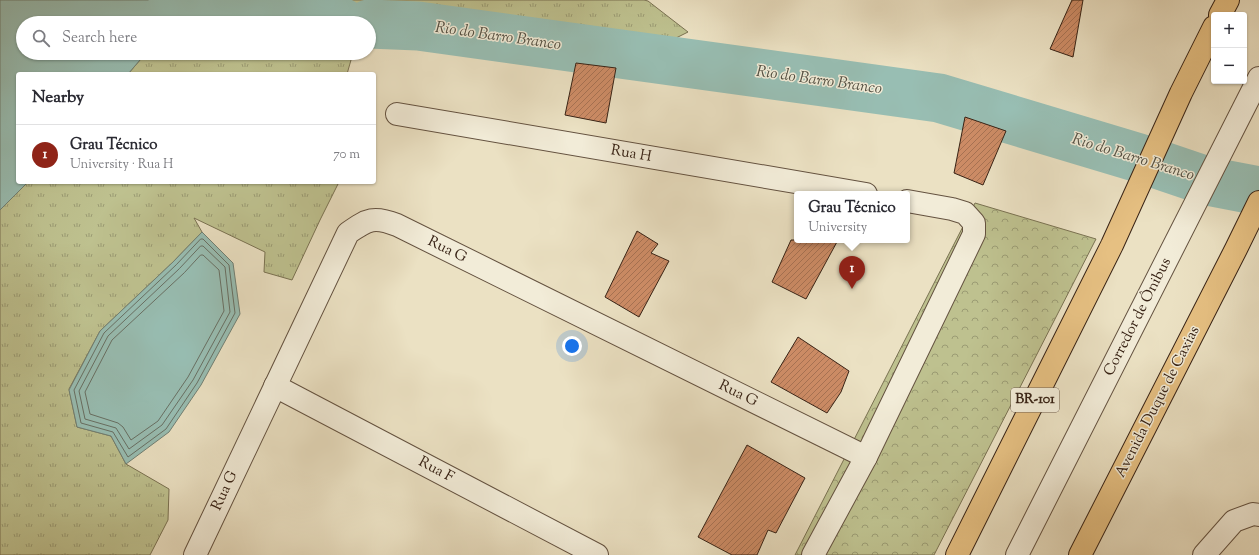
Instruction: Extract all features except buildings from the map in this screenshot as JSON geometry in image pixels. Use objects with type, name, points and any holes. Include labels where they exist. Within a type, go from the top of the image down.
[{"type":"highway","points":[[1222,12],[1228,0]]},
{"type":"highway","name":"BR-101","points":[[957,555],[1112,244],[1181,93],[1211,33]]},
{"type":"highway","name":"Avenida Duque de Caxias","points":[[1080,555],[1259,202]]},
{"type":"street","name":"Corredor de Ônibus","points":[[1017,555],[1259,78]]},
{"type":"street","name":"Rua H","points":[[396,114],[848,191]]},
{"type":"street","points":[[813,555],[866,457],[974,234],[974,222],[965,213],[952,209],[910,202]]},
{"type":"street","name":"Rua G","points":[[195,555],[348,233],[365,222],[383,220],[866,457]]},
{"type":"street","name":"Rua F","points":[[275,386],[596,555]]},
{"type":"street","points":[[1204,555],[1234,521],[1253,514],[1259,515]]},
{"type":"green space","points":[[160,0],[173,0],[176,2],[245,16],[159,16]]},
{"type":"green space","points":[[290,0],[644,0],[648,1],[688,32],[658,47]]},
{"type":"green space","points":[[140,60],[351,60],[348,72],[130,72]]},
{"type":"green space","points":[[26,184],[338,184],[292,280],[264,272],[265,252],[194,218],[202,232],[173,262],[100,331],[69,389],[77,427],[111,436],[126,464],[169,489],[168,520],[150,555],[0,555],[0,210]]},
{"type":"green space","points":[[975,203],[1096,239],[934,555],[795,555]]},
{"type":"water","points":[[0,0],[157,0],[157,16],[16,16],[16,60],[140,60],[130,72],[16,72],[16,184],[26,184],[0,210]]},
{"type":"water","points":[[202,232],[233,263],[240,314],[201,385],[169,432],[126,464],[111,436],[77,427],[69,390],[100,331],[173,262]]},
{"type":"waterway","name":"Rio do Barro Branco","points":[[173,0],[176,2],[244,16]]},
{"type":"waterway","name":"Rio do Barro Branco","points":[[376,24],[418,26],[939,98],[1139,158],[1207,181],[1259,191]]},
{"type":"place","name":"Grau Técnico","points":[[852,289]]}]
